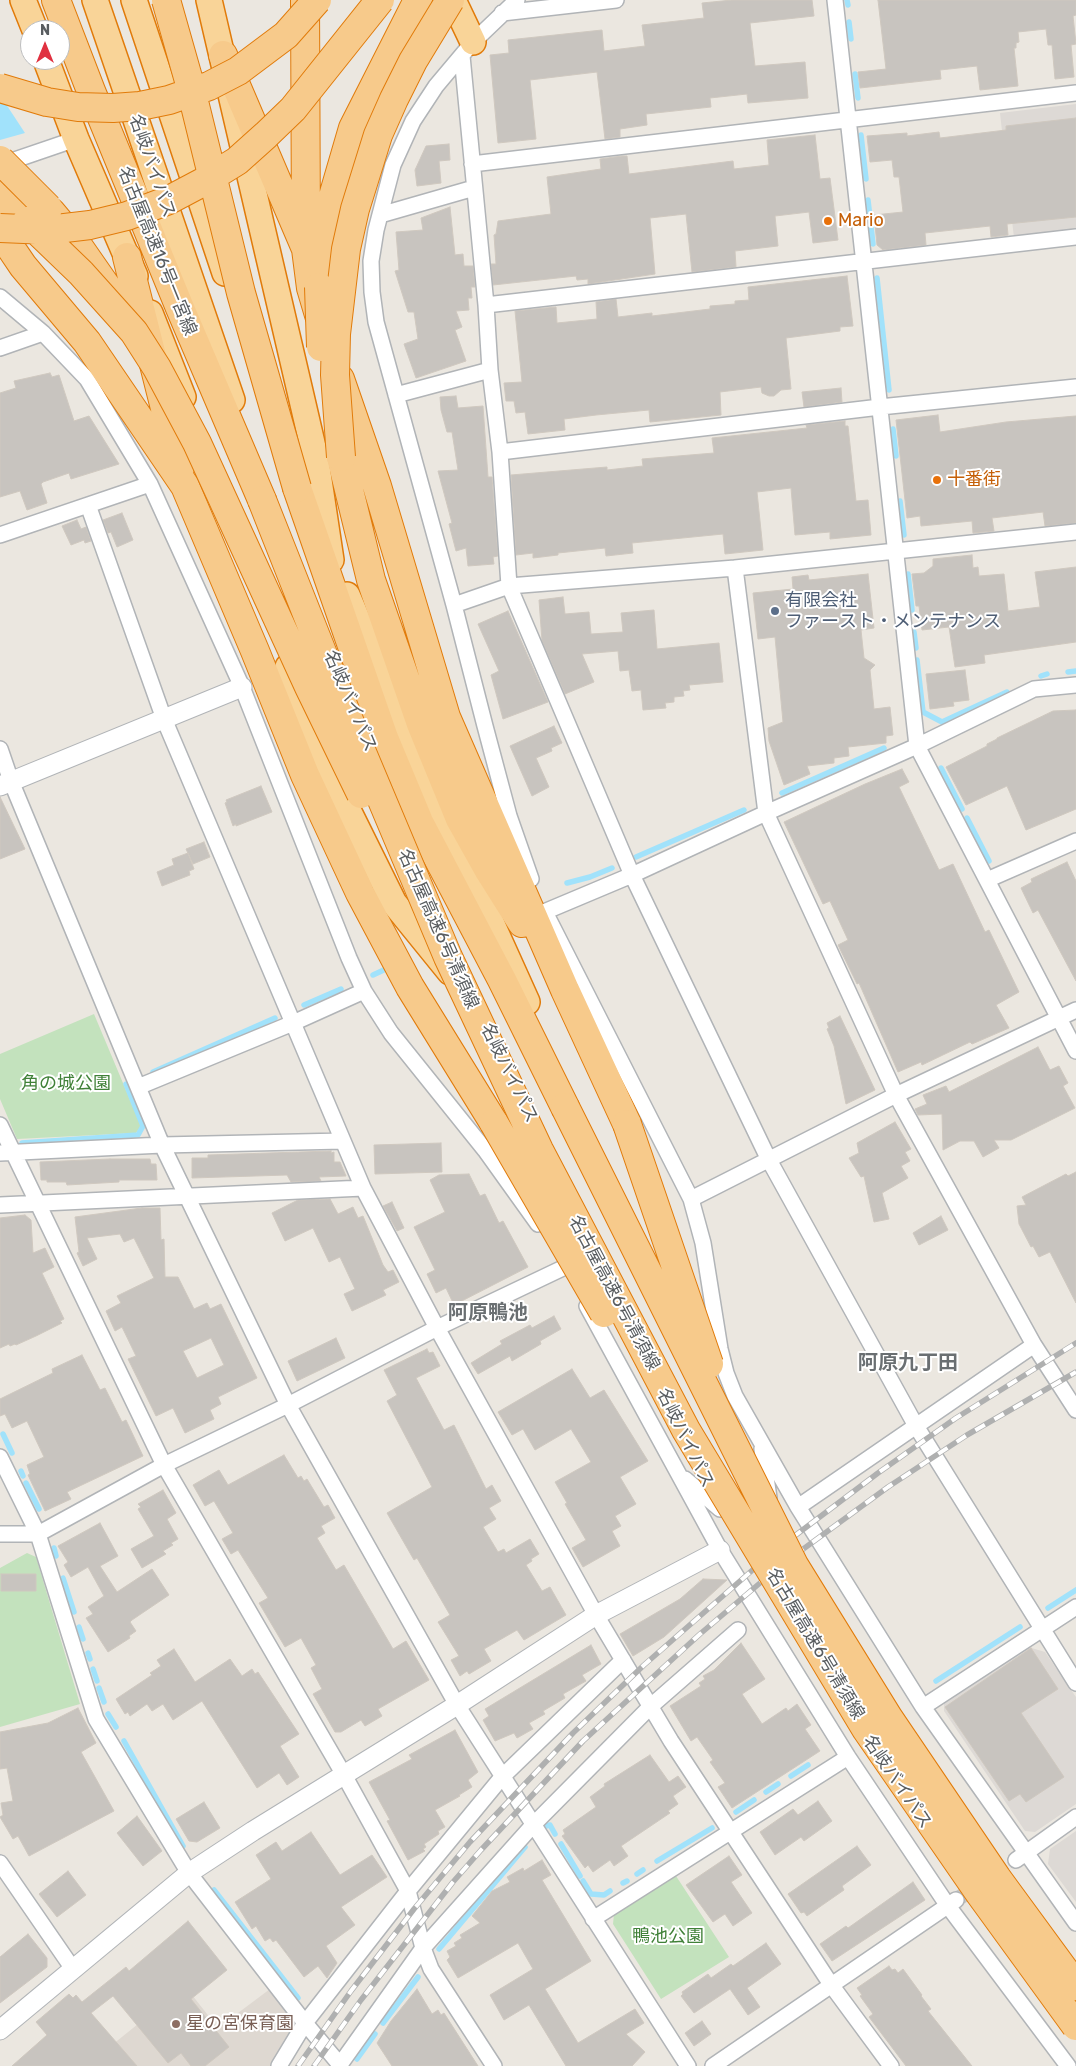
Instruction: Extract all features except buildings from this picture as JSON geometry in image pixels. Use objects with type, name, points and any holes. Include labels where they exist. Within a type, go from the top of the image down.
[{"type":"highway","points":[[23,0],[30,20]]},
{"type":"highway","name":"名古屋高速16号一宮線","points":[[56,0],[169,281],[262,500]]},
{"type":"highway","name":"名岐バイパス","points":[[95,0],[271,512],[476,1005],[720,1509],[868,1739],[966,1885],[1076,2036]]},
{"type":"highway","name":"名岐バイパス","points":[[134,0],[218,252],[331,560],[493,928],[584,1124],[706,1379],[769,1502],[810,1572],[910,1729],[1000,1865],[1076,1970]]},
{"type":"highway","name":"名古屋高速6号清須線","points":[[166,0],[190,81],[240,293],[297,488],[384,738],[419,822],[502,980],[794,1565],[888,1718],[997,1878],[1076,1986]]},
{"type":"highway","points":[[209,0],[316,460],[331,560]]},
{"type":"highway","points":[[305,0],[306,249],[311,288],[377,486],[446,718],[565,990],[627,1124],[742,1462]]},
{"type":"highway","points":[[0,88],[47,102],[78,107],[113,108],[140,106],[169,100],[209,86],[246,66],[286,35],[317,0]]},
{"type":"highway","points":[[0,228],[48,230],[90,225],[136,213],[169,200],[203,182],[237,160],[266,136],[293,108],[380,0]]},
{"type":"highway","points":[[418,0],[353,128],[330,207],[322,248],[318,287],[324,373],[341,457],[371,580],[421,724],[460,819],[488,870],[565,990]]},
{"type":"highway","points":[[341,457],[335,375],[336,334],[344,266],[355,208],[378,136],[394,99],[413,61],[452,0]]},
{"type":"highway","points":[[452,0],[467,49]]},
{"type":"highway","points":[[223,55],[306,249]]},
{"type":"highway","points":[[50,70],[76,139],[164,348],[222,499],[252,566],[305,715],[344,802],[394,903],[476,1005]]},
{"type":"highway","points":[[0,160],[48,208],[72,237],[112,294],[158,368],[197,443],[309,687],[382,837],[421,894]]},
{"type":"highway","points":[[0,194],[81,273],[134,332]]},
{"type":"highway","points":[[0,232],[23,266],[87,342],[185,486]]},
{"type":"highway","points":[[127,257],[185,486],[305,775],[360,893],[410,988],[494,1123],[649,1390],[686,1430]]},
{"type":"highway","name":"名古屋高速6号清須線","points":[[262,500],[358,743],[448,957],[539,1150],[686,1430],[866,1729],[980,1894],[1076,2026]]},
{"type":"street","points":[[517,0],[467,49],[436,86],[413,121],[394,165],[376,230],[371,262],[376,322],[454,605],[509,816],[526,869],[544,912],[692,1199],[703,1242],[714,1320],[726,1373],[735,1396],[798,1507],[923,1707],[1020,1856],[1076,1923]]},
{"type":"street","points":[[502,13],[616,0]]},
{"type":"street","points":[[834,0],[917,746],[1076,1051]]},
{"type":"street","points":[[467,49],[472,164],[486,304],[490,370],[500,452],[509,586],[632,875],[769,1160],[916,1426],[1076,1683]]},
{"type":"street","points":[[472,164],[1076,94]]},
{"type":"street","points":[[0,165],[76,139]]},
{"type":"street","points":[[380,215],[474,188]]},
{"type":"street","points":[[486,304],[1076,237]]},
{"type":"street","points":[[0,297],[43,333],[87,379],[150,484],[242,687],[349,958],[364,990],[391,1033],[485,1150],[527,1207],[566,1267],[720,1550],[848,1757],[1068,2066]]},
{"type":"street","points":[[0,348],[43,333]]},
{"type":"street","points":[[396,395],[490,370]]},
{"type":"street","points":[[500,452],[1076,386]]},
{"type":"street","points":[[0,535],[150,484]]},
{"type":"street","points":[[88,505],[164,719],[363,1188],[437,1328],[596,1615],[623,1660],[832,1986],[891,2066]]},
{"type":"street","points":[[454,605],[509,586],[735,568],[1076,532]]},
{"type":"street","points":[[735,568],[766,812],[896,1095],[1034,1345],[1073,1401]]},
{"type":"street","points":[[544,912],[632,875],[766,812],[917,746],[1034,689],[1076,685]]},
{"type":"street","points":[[6,784],[242,687]]},
{"type":"street","points":[[0,749],[6,784],[162,1145],[288,1405],[457,1705],[688,2066]]},
{"type":"street","points":[[987,880],[1076,841]]},
{"type":"street","points":[[138,1087],[293,1023],[364,990]]},
{"type":"street","points":[[692,1199],[896,1095],[1076,1010]]},
{"type":"street","points":[[0,1126],[6,1153],[37,1203],[164,1465],[344,1775],[408,1891],[423,1948],[431,1970],[494,2066]]},
{"type":"street","points":[[6,1153],[162,1145],[343,1141]]},
{"type":"street","points":[[0,1205],[363,1188]]},
{"type":"street","points":[[0,1534],[38,1534],[164,1465],[288,1405],[437,1328],[566,1267]]},
{"type":"street","points":[[798,1507],[1034,1345]]},
{"type":"street","points":[[706,1379],[752,1425]]},
{"type":"street","points":[[762,1443],[769,1502]]},
{"type":"street","points":[[0,1457],[38,1534],[96,1719],[189,1874],[304,2023],[340,2066],[423,1948],[534,1826],[651,1706],[738,1630]]},
{"type":"street","points":[[676,1472],[720,1509]]},
{"type":"street","points":[[0,2030],[189,1874],[253,1831],[457,1705],[596,1615],[720,1550]]},
{"type":"street","points":[[923,1707],[1076,1607]]},
{"type":"street","points":[[279,2066],[304,2023],[408,1891],[502,1777],[623,1660]]},
{"type":"street","points":[[593,1919],[848,1757]]},
{"type":"street","points":[[1020,1856],[1076,1817]]},
{"type":"street","points":[[0,1863],[73,1969]]},
{"type":"street","points":[[713,2066],[952,1903]]},
{"type":"shaded area","points":[[1076,104],[1076,231],[1014,238],[1000,113]]},
{"type":"shaded area","points":[[1025,1646],[1045,1652],[1076,1697],[1076,1804],[1035,1832],[1025,1831],[944,1711],[944,1700]]},
{"type":"shaded area","points":[[1076,1831],[1076,1902],[1048,1864],[1050,1849]]},
{"type":"shaded area","name":"星の宮保育園","points":[[185,1986],[218,2028],[270,1989],[293,2019],[293,2030],[271,2066],[86,2066]]},
{"type":"green space","name":"角の城公園","points":[[94,1014],[141,1126],[136,1133],[17,1139],[0,1099],[0,1054]]},
{"type":"green space","points":[[27,1553],[36,1557],[80,1704],[0,1727],[0,1568]]},
{"type":"green space","name":"鴨池公園","points":[[676,1876],[729,1957],[661,1999],[613,1924],[614,1914]]},
{"type":"water","points":[[0,95],[25,133],[0,140]]},
{"type":"waterway","points":[[847,0],[848,5]]},
{"type":"waterway","points":[[849,22],[851,39]]},
{"type":"waterway","points":[[855,74],[858,98]]},
{"type":"waterway","points":[[861,135],[866,179]]},
{"type":"waterway","points":[[868,200],[873,244]]},
{"type":"waterway","points":[[877,278],[889,390]]},
{"type":"waterway","points":[[893,429],[896,456]]},
{"type":"waterway","points":[[900,501],[904,535]]},
{"type":"waterway","points":[[908,574],[912,610]]},
{"type":"waterway","points":[[914,632],[916,648]]},
{"type":"waterway","points":[[917,660],[923,712],[942,722],[1007,692]]},
{"type":"waterway","points":[[1068,672],[1076,671]]},
{"type":"waterway","points":[[1041,676],[1047,674]]},
{"type":"waterway","points":[[782,793],[884,748]]},
{"type":"waterway","points":[[941,768],[962,809]]},
{"type":"waterway","points":[[636,857],[744,810]]},
{"type":"waterway","points":[[967,818],[989,861]]},
{"type":"waterway","points":[[567,883],[590,877],[612,868]]},
{"type":"waterway","points":[[373,975],[388,968]]},
{"type":"waterway","points":[[304,1005],[341,989]]},
{"type":"waterway","points":[[153,1072],[275,1018]]},
{"type":"waterway","points":[[22,1143],[138,1135],[143,1126],[126,1084]]},
{"type":"waterway","points":[[3,1434],[12,1453]]},
{"type":"waterway","points":[[21,1471],[23,1476]]},
{"type":"waterway","points":[[26,1483],[39,1509]]},
{"type":"waterway","points":[[54,1548],[56,1556]]},
{"type":"waterway","points":[[63,1578],[74,1612]]},
{"type":"waterway","points":[[1048,1608],[1076,1590]]},
{"type":"waterway","points":[[79,1627],[83,1639]]},
{"type":"waterway","points":[[936,1681],[1020,1627]]},
{"type":"waterway","points":[[88,1653],[90,1659]]},
{"type":"waterway","points":[[93,1669],[97,1681]]},
{"type":"waterway","points":[[99,1688],[104,1702]]},
{"type":"waterway","points":[[108,1714],[116,1727]]},
{"type":"waterway","points":[[124,1741],[183,1846]]},
{"type":"waterway","points":[[791,1776],[808,1765]]},
{"type":"waterway","points":[[766,1792],[778,1784]]},
{"type":"waterway","points":[[736,1812],[754,1800]]},
{"type":"waterway","points":[[546,1826],[550,1825],[555,1834]]},
{"type":"waterway","points":[[657,1861],[712,1828]]},
{"type":"waterway","points":[[561,1844],[580,1876]]},
{"type":"waterway","points":[[439,1949],[525,1847]]},
{"type":"waterway","points":[[637,1874],[643,1870]]},
{"type":"waterway","points":[[583,1881],[591,1894],[604,1895],[610,1891]]},
{"type":"waterway","points":[[623,1883],[627,1881]]},
{"type":"waterway","points":[[214,1890],[298,1998]]},
{"type":"waterway","points":[[383,2023],[418,1977]]},
{"type":"waterway","points":[[357,2059],[375,2034]]},
{"type":"tunnel","points":[[956,1900],[1016,1860]]},
{"type":"railway","points":[[298,2066],[351,1991],[414,1909],[470,1842],[573,1733],[644,1665],[772,1553],[878,1473],[956,1418],[1076,1343]]},
{"type":"railway","points":[[314,2066],[361,2000],[453,1882],[481,1850],[583,1741],[700,1634],[780,1566],[888,1487],[967,1435],[1076,1372]]},
{"type":"place","name":"Mario","points":[[828,221]]},
{"type":"place","name":"十番街","points":[[937,480]]},
{"type":"place","name":"有限会社 ファースト・メンテナンス","points":[[775,611]]},
{"type":"place","name":"星の宮保育園","points":[[176,2024]]},
{"type":"district","name":"阿原鴨池","points":[[488,1313]]},
{"type":"district","name":"阿原九丁田","points":[[908,1363]]}]
